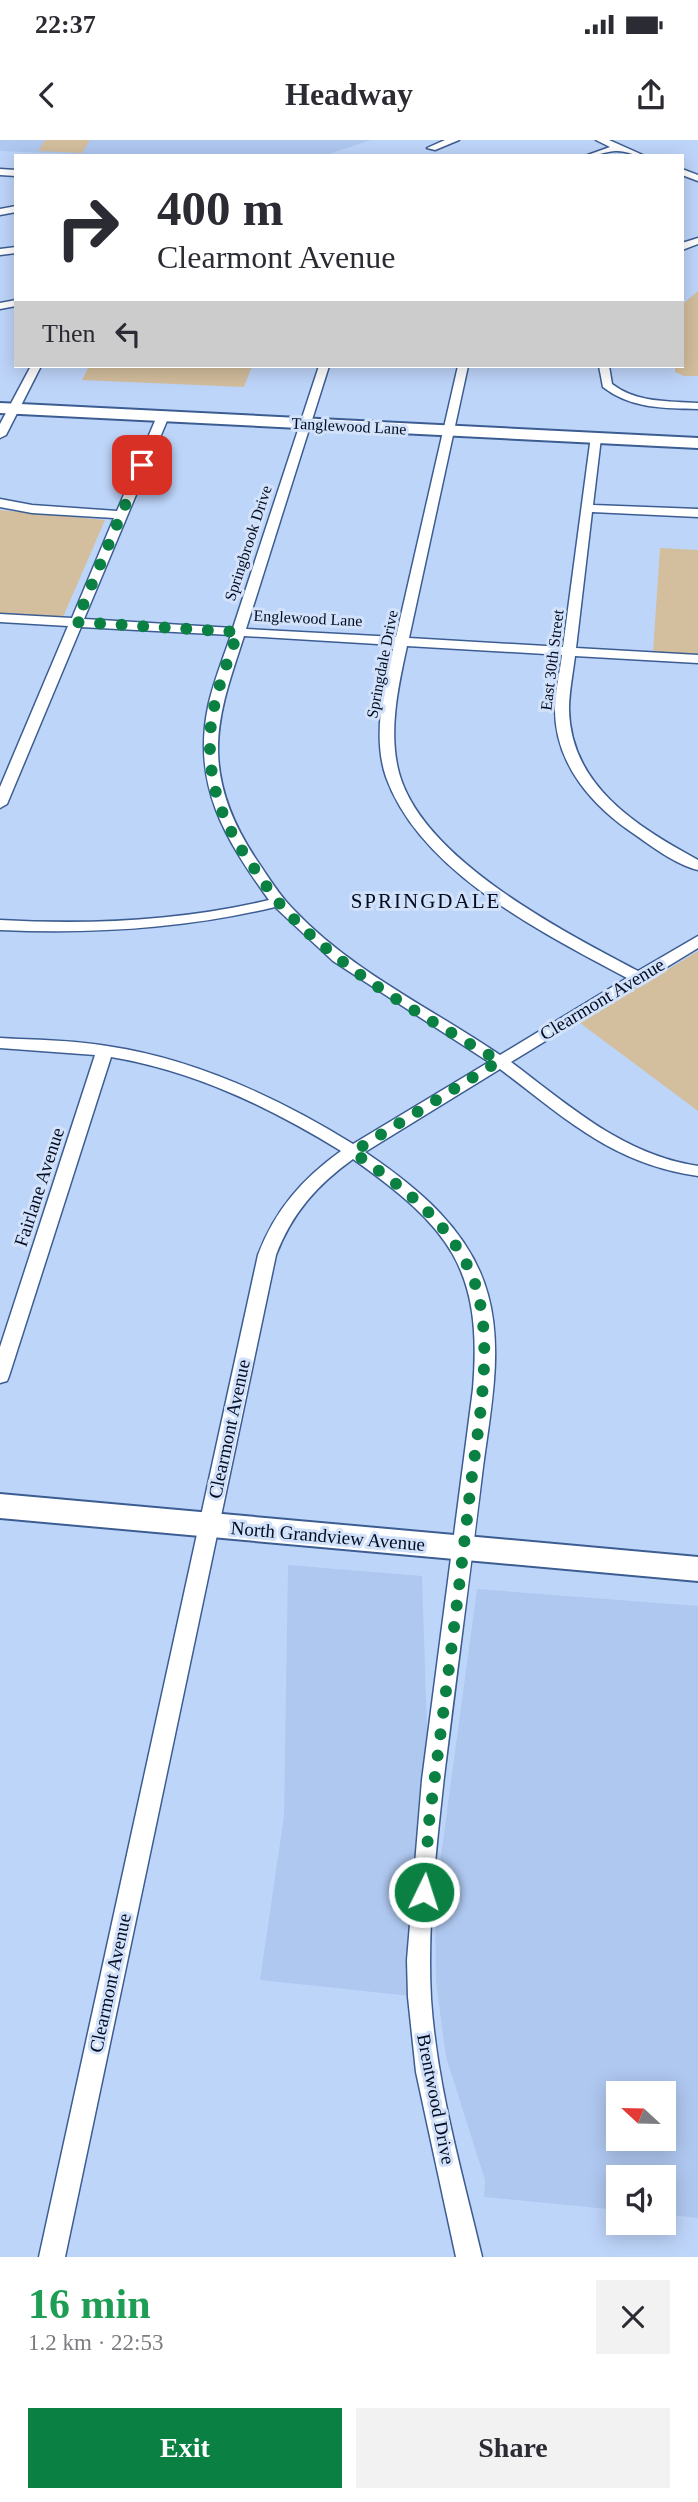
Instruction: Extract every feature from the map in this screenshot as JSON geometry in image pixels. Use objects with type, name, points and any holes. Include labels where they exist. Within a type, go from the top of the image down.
[{"type":"main road","name":"Tanglewood Lane","points":[[7,408],[698,443]]},
{"type":"main road","name":"North Grandview Avenue","points":[[0,1506],[698,1569]]},
{"type":"street","points":[[432,148],[454,140]]},
{"type":"street","points":[[601,140],[636,154]]},
{"type":"street","points":[[596,154],[619,147]]},
{"type":"street","points":[[0,435],[7,408],[35,368]]},
{"type":"street","name":"Springbrook Drive","points":[[323,368],[215,705],[210,734],[212,779],[216,799],[229,829],[279,902],[311,935],[343,961],[499,1061],[630,1153],[667,1168],[698,1171]]},
{"type":"street","name":"Springdale Drive","points":[[463,368],[395,680],[387,738],[393,777],[413,812],[452,858],[503,899],[579,946],[638,977]]},
{"type":"street","points":[[604,368],[607,385],[626,397],[645,402],[698,407]]},
{"type":"street","points":[[0,804],[163,416]]},
{"type":"street","name":"East 30th Street","points":[[595,438],[565,684],[562,728],[566,746],[579,774],[607,807],[698,866]]},
{"type":"street","points":[[0,503],[32,509],[122,514]]},
{"type":"street","points":[[587,508],[698,513]]},
{"type":"street","name":"Englewood Lane","points":[[0,618],[698,659]]},
{"type":"street","points":[[0,925],[139,927],[232,915],[279,902]]},
{"type":"street","name":"Clearmont Avenue","points":[[52,2257],[208,1525],[267,1255],[276,1227],[294,1200],[317,1177],[353,1152],[698,941]]},
{"type":"street","name":"Brentwood Drive","points":[[0,1043],[105,1051],[176,1066],[238,1087],[353,1152],[410,1193],[443,1226],[458,1248],[479,1297],[485,1344],[464,1548],[429,1822],[419,1962],[422,2041],[469,2257]]},
{"type":"street","name":"Fairlane Avenue","points":[[0,1376],[105,1051]]},
{"type":"shaded area","points":[[0,140],[371,140],[329,154],[74,154],[0,151]]},
{"type":"shaded area","points":[[45,140],[90,140],[82,153],[38,151]]},
{"type":"shaded area","points":[[698,291],[698,376],[684,376],[675,372],[675,368],[684,368],[684,303]]},
{"type":"shaded area","points":[[88,368],[251,368],[244,387],[82,380]]},
{"type":"shaded area","points":[[0,510],[105,520],[63,617],[0,613]]},
{"type":"shaded area","points":[[660,548],[698,550],[698,655],[653,652]]},
{"type":"shaded area","points":[[698,951],[698,1111],[580,1023]]},
{"type":"shaded area","points":[[288,1565],[422,1576],[430,1821],[420,1997],[260,1980],[284,1816]]},
{"type":"shaded area","points":[[477,1589],[698,1606],[698,2218],[676,2215],[676,2165],[606,2165],[606,2209],[484,2197],[485,2180],[446,2057],[436,1982],[435,1900]]},
{"type":"district","name":"SPRINGDALE","points":[[426,901]]},
{"type":"route","points":[[142,465],[76,622],[238,632],[215,705],[209,752],[216,799],[233,837],[279,902],[311,935],[387,991],[499,1061],[353,1152],[410,1193],[443,1226],[470,1272],[484,1323],[485,1344],[464,1548],[429,1822],[424,1892]]}]
